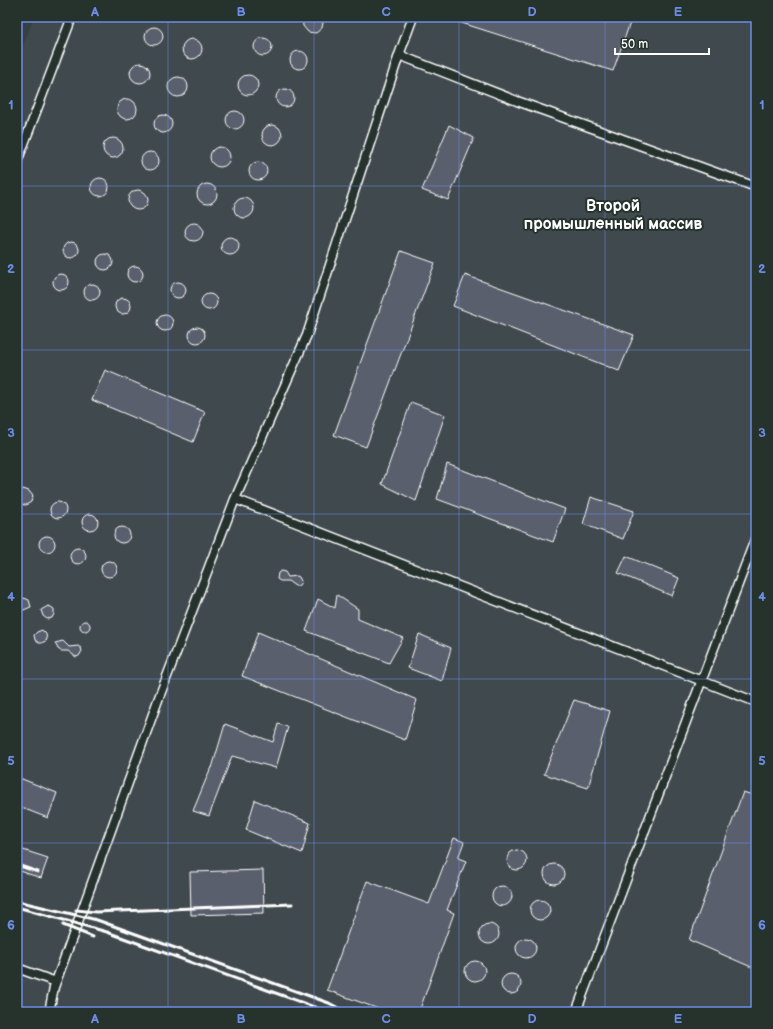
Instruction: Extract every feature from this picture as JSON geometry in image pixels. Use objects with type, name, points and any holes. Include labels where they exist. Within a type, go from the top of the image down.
[{"type":"lane","points":[[17,162],[72,17]]},
{"type":"lane","points":[[49,1012],[56,982],[156,707],[235,499],[307,335],[399,55],[413,17]]},
{"type":"lane","points":[[399,55],[518,101],[756,187]]},
{"type":"lane","points":[[235,499],[756,702]]},
{"type":"lane","points":[[576,1012],[756,536]]},
{"type":"lane","points":[[17,968],[56,982]]},
{"type":"shaded area","points":[[34,17],[756,17],[756,1012],[17,1012],[17,62]]},
{"type":"building","points":[[302,17],[322,17],[322,28],[316,33],[308,32],[303,26]]},
{"type":"building","points":[[450,17],[632,17],[613,71],[449,19]]},
{"type":"building","points":[[150,27],[158,27],[163,32],[161,43],[158,45],[150,45],[145,40],[145,32]]},
{"type":"building","points":[[259,38],[267,38],[272,43],[270,54],[267,56],[259,56],[254,51],[254,43]]},
{"type":"building","points":[[192,39],[199,42],[202,49],[199,56],[192,59],[185,56],[182,49],[185,42]]},
{"type":"building","points":[[295,51],[303,51],[308,56],[306,67],[303,69],[295,69],[290,64],[290,56]]},
{"type":"building","points":[[140,63],[147,66],[150,73],[147,80],[140,83],[133,80],[130,73],[133,66]]},
{"type":"building","points":[[248,75],[255,78],[258,85],[255,92],[248,95],[241,92],[238,85],[241,78]]},
{"type":"building","points":[[178,77],[185,80],[188,87],[185,94],[178,97],[171,94],[168,87],[171,80]]},
{"type":"building","points":[[281,89],[289,89],[294,94],[292,105],[289,107],[281,107],[276,102],[276,94]]},
{"type":"building","points":[[127,99],[134,102],[137,109],[134,116],[127,119],[120,116],[117,109],[120,102]]},
{"type":"building","points":[[231,111],[239,111],[244,116],[242,127],[239,129],[231,129],[226,124],[226,116]]},
{"type":"building","points":[[159,115],[167,115],[172,120],[170,131],[167,133],[159,133],[154,128],[154,120]]},
{"type":"building","points":[[272,125],[279,128],[282,135],[279,142],[272,145],[265,142],[262,135],[265,128]]},
{"type":"building","points":[[449,125],[474,138],[448,200],[422,190]]},
{"type":"building","points":[[113,138],[120,141],[123,148],[120,155],[113,158],[106,155],[103,148],[106,141]]},
{"type":"building","points":[[220,147],[227,150],[230,157],[227,164],[220,167],[213,164],[210,157],[213,150]]},
{"type":"building","points":[[146,152],[154,152],[159,157],[157,168],[154,170],[146,170],[141,165],[141,157]]},
{"type":"building","points":[[254,162],[262,162],[267,167],[265,178],[262,180],[254,180],[249,175],[249,167]]},
{"type":"building","points":[[96,178],[104,178],[109,183],[107,194],[104,196],[96,196],[91,191],[91,183]]},
{"type":"building","points":[[207,184],[214,187],[217,194],[214,201],[207,204],[200,201],[197,194],[200,187]]},
{"type":"building","points":[[138,190],[145,193],[148,200],[145,207],[138,210],[131,207],[128,200],[131,193]]},
{"type":"building","points":[[244,198],[251,201],[254,208],[251,215],[244,218],[237,215],[234,208],[237,201]]},
{"type":"building","points":[[190,223],[198,223],[203,228],[201,239],[198,241],[190,241],[185,236],[185,228]]},
{"type":"building","points":[[226,237],[234,237],[239,242],[237,253],[234,255],[226,255],[221,250],[221,242]]},
{"type":"building","points":[[68,242],[74,242],[79,247],[77,256],[74,258],[68,258],[63,253],[63,247]]},
{"type":"building","points":[[401,251],[435,263],[366,447],[334,435]]},
{"type":"building","points":[[102,254],[108,254],[113,259],[111,268],[108,270],[102,270],[97,265],[97,259]]},
{"type":"building","points":[[132,266],[138,266],[143,271],[141,280],[138,282],[132,282],[127,277],[127,271]]},
{"type":"building","points":[[58,274],[64,274],[69,279],[67,288],[64,290],[58,290],[53,285],[53,279]]},
{"type":"building","points":[[465,275],[634,335],[619,371],[453,306]]},
{"type":"building","points":[[175,282],[181,282],[186,287],[184,296],[181,298],[175,298],[170,293],[170,287]]},
{"type":"building","points":[[89,284],[95,284],[100,289],[98,298],[95,300],[89,300],[84,295],[84,289]]},
{"type":"building","points":[[206,294],[212,294],[217,299],[215,308],[212,310],[206,310],[201,305],[201,299]]},
{"type":"building","points":[[120,298],[126,298],[131,303],[129,312],[126,314],[120,314],[115,309],[115,303]]},
{"type":"building","points":[[162,315],[168,315],[173,320],[171,329],[168,331],[162,331],[157,326],[157,320]]},
{"type":"building","points":[[194,327],[200,327],[205,332],[203,341],[200,343],[194,343],[189,338],[189,332]]},
{"type":"building","points":[[105,370],[205,412],[193,442],[92,400]]},
{"type":"building","points":[[411,402],[445,415],[416,501],[382,484]]},
{"type":"building","points":[[447,464],[565,509],[553,542],[437,499]]},
{"type":"building","points":[[23,489],[29,491],[33,496],[31,502],[26,505],[17,504],[17,493]]},
{"type":"building","points":[[591,497],[634,511],[623,539],[583,524]]},
{"type":"building","points":[[55,502],[61,502],[66,507],[64,516],[61,518],[55,518],[50,513],[50,507]]},
{"type":"building","points":[[87,514],[93,514],[98,519],[96,528],[93,530],[87,530],[82,525],[82,519]]},
{"type":"building","points":[[119,527],[125,527],[130,532],[128,541],[125,543],[119,543],[114,538],[114,532]]},
{"type":"building","points":[[44,536],[50,536],[55,541],[53,550],[50,552],[44,552],[39,547],[39,541]]},
{"type":"building","points":[[75,548],[81,548],[86,553],[84,562],[81,564],[75,564],[70,559],[70,553]]},
{"type":"building","points":[[626,556],[679,578],[672,596],[618,573]]},
{"type":"building","points":[[106,561],[112,561],[117,566],[115,575],[112,577],[106,577],[101,572],[101,566]]},
{"type":"building","points":[[281,571],[285,572],[288,577],[299,577],[301,581],[300,584],[295,586],[288,581],[280,581],[277,579],[278,573]]},
{"type":"building","points":[[337,595],[358,609],[358,619],[403,638],[389,663],[306,631],[318,599],[335,608]]},
{"type":"building","points":[[24,598],[29,600],[31,607],[21,611],[19,602]]},
{"type":"building","points":[[48,606],[54,609],[54,614],[52,618],[47,619],[43,616],[41,610]]},
{"type":"building","points":[[83,621],[87,621],[89,622],[89,630],[83,631],[80,628],[80,624]]},
{"type":"building","points":[[42,630],[46,634],[47,640],[39,643],[35,640],[34,635]]},
{"type":"building","points":[[258,632],[417,700],[405,740],[242,676]]},
{"type":"building","points":[[419,634],[451,648],[442,681],[408,668]]},
{"type":"building","points":[[63,641],[69,647],[78,646],[81,648],[82,651],[79,656],[76,657],[68,651],[61,651],[58,649],[55,643]]},
{"type":"building","points":[[574,700],[610,711],[588,788],[544,774]]},
{"type":"building","points":[[225,724],[273,742],[278,724],[288,727],[276,768],[232,756],[209,816],[193,811],[211,767],[212,768]]},
{"type":"building","points":[[17,777],[57,793],[48,818],[17,806]]},
{"type":"building","points":[[743,792],[756,796],[756,969],[689,940]]},
{"type":"building","points":[[255,800],[310,823],[302,853],[246,830]]},
{"type":"building","points":[[454,838],[464,842],[458,858],[466,861],[447,910],[454,913],[419,1012],[387,1012],[327,990],[367,881],[429,904]]},
{"type":"building","points":[[17,848],[48,858],[41,878],[17,870]]},
{"type":"building","points":[[517,850],[524,853],[527,860],[524,867],[517,870],[510,867],[507,860],[510,853]]},
{"type":"building","points":[[554,864],[561,867],[564,874],[561,881],[554,884],[547,881],[544,874],[547,867]]},
{"type":"building","points":[[263,870],[264,913],[191,915],[190,872]]},
{"type":"building","points":[[502,886],[509,889],[512,896],[509,903],[502,906],[495,903],[492,896],[495,889]]},
{"type":"building","points":[[540,900],[547,903],[550,910],[547,917],[540,920],[533,917],[530,910],[533,903]]},
{"type":"building","points":[[489,924],[496,927],[499,934],[496,941],[489,944],[482,941],[479,934],[482,927]]},
{"type":"building","points":[[526,938],[533,941],[536,948],[533,955],[526,958],[519,955],[516,948],[519,941]]},
{"type":"building","points":[[475,961],[482,964],[485,971],[482,978],[475,981],[468,978],[465,971],[468,964]]},
{"type":"building","points":[[511,974],[518,977],[521,984],[518,991],[511,994],[504,991],[501,984],[504,977]]},
{"type":"railway","points":[[17,865],[38,872]]},
{"type":"railway","points":[[17,901],[97,920],[329,1003],[346,1012]]},
{"type":"railway","points":[[76,910],[96,912],[292,904]]},
{"type":"railway","points":[[17,907],[107,932],[328,1012]]},
{"type":"railway","points":[[63,925],[93,937]]},
{"type":"district","name":"Второй промышленный массив","points":[[613,215]]}]
